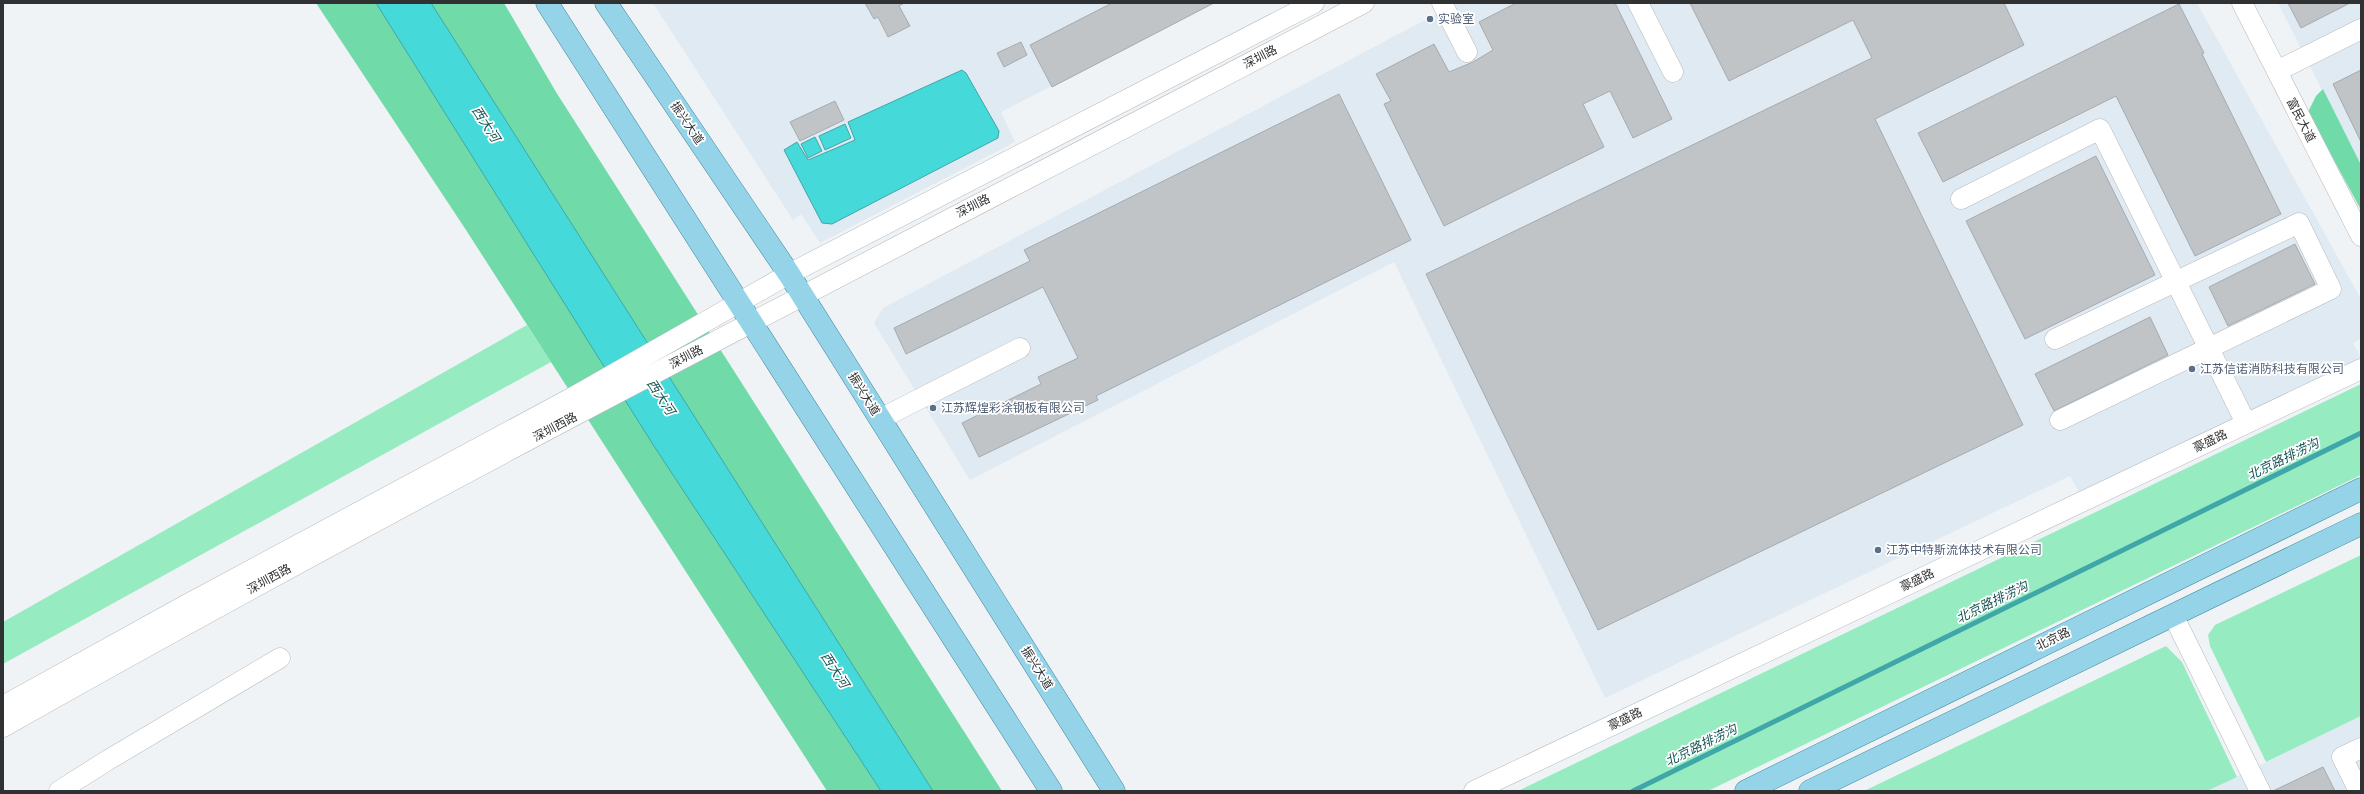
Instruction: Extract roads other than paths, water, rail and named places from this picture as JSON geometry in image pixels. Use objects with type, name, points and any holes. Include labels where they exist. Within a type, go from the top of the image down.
[{"type":"main road","points":[[547,3],[1051,791]]},
{"type":"main road","name":"振兴大道","points":[[606,3],[802,294],[1114,791]]},
{"type":"main road","name":"北京路","points":[[1746,791],[2361,489]]},
{"type":"main road","points":[[1810,791],[2361,524]]},
{"type":"street","name":"深圳路","points":[[583,402],[693,329],[789,274],[1314,3]]},
{"type":"street","points":[[1318,3],[1328,22]]},
{"type":"street","name":"深圳路","points":[[583,402],[704,348],[802,294],[1364,3]]},
{"type":"street","points":[[1442,3],[1467,52]]},
{"type":"street","points":[[1638,3],[1673,72]]},
{"type":"street","name":"富民大道","points":[[2242,3],[2361,236]]},
{"type":"street","points":[[2277,71],[2361,29]]},
{"type":"street","points":[[1960,199],[2100,129],[2246,423]]},
{"type":"street","points":[[2055,339],[2299,223],[2331,289],[2060,420]]},
{"type":"street","points":[[880,420],[1020,348]]},
{"type":"street","name":"豪盛路","points":[[1474,791],[2361,369]]},
{"type":"street","name":"深圳西路","points":[[3,706],[184,606],[583,402]]},
{"type":"street","name":"深圳西路","points":[[3,727],[366,526],[583,402]]},
{"type":"street","points":[[2173,615],[2260,791]]},
{"type":"street","points":[[59,791],[108,760],[280,658]]},
{"type":"street","points":[[2359,791],[2342,757],[2361,748]]},
{"type":"water","name":"西大河","points":[[376,3],[431,3],[933,791],[881,791],[652,443]]},
{"type":"water","points":[[962,70],[966,73],[999,131],[998,138],[832,224],[822,223],[784,150],[797,142],[808,160],[855,140],[848,122]]},
{"type":"water","points":[[845,124],[851,138],[825,150],[819,136]]},
{"type":"water","points":[[815,137],[822,151],[808,158],[801,144]]},
{"type":"waterway","name":"北京路排涝沟","points":[[1633,791],[2361,433]]},
{"type":"place","name":"实验室","points":[[1430,19]]},
{"type":"place","name":"江苏信诺消防科技有限公司","points":[[2192,369]]},
{"type":"place","name":"江苏辉煌彩涂钢板有限公司","points":[[933,408]]},
{"type":"place","name":"江苏中特斯流体技术有限公司","points":[[1878,550]]}]
